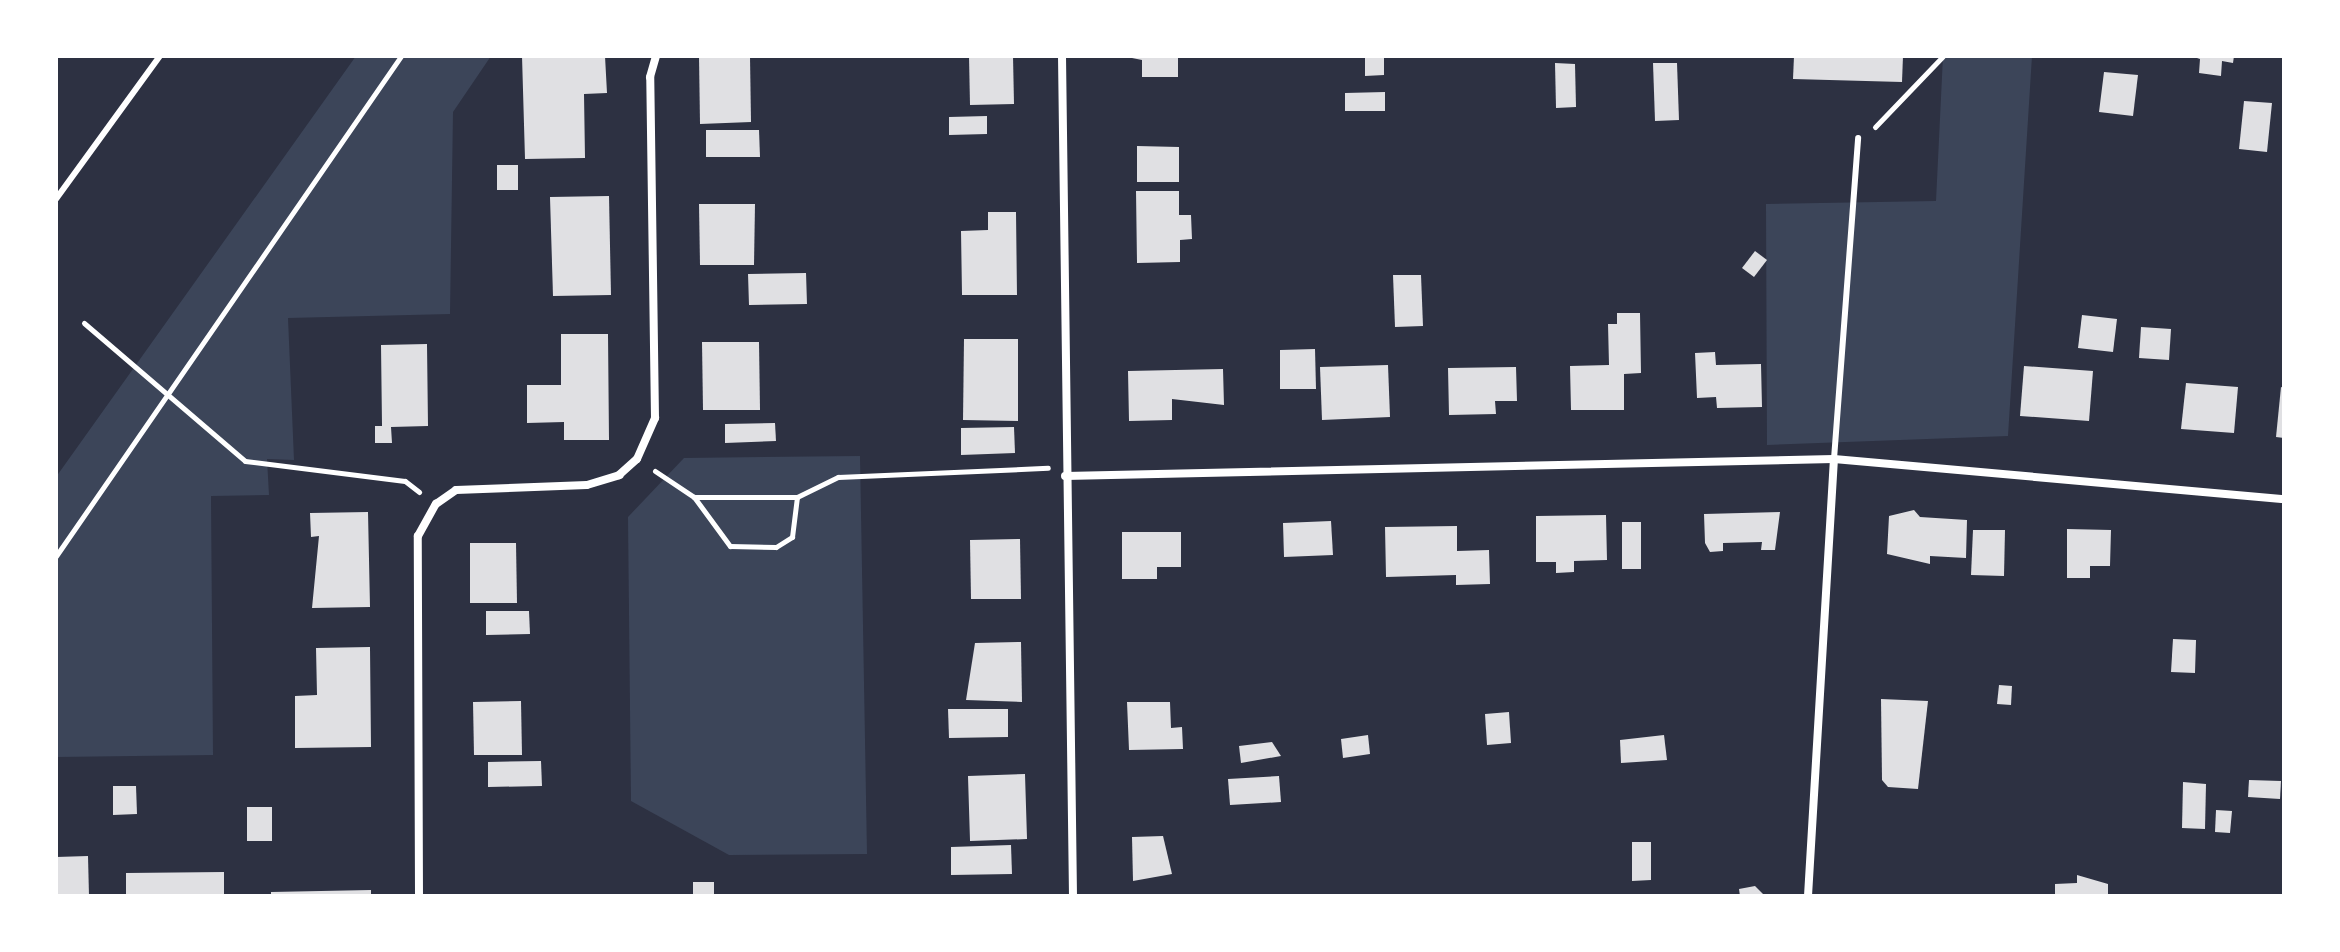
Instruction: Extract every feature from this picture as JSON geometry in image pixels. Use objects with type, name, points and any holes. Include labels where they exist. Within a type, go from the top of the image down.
[{"type":"street","points":[[419,896],[413,580],[418,536],[436,504],[456,490],[587,485],[619,475],[637,459],[655,418],[656,56]]},
{"type":"street","points":[[1062,56],[1065,476],[1073,896]]},
{"type":"street","points":[[1065,476],[1834,459],[2284,499]]},
{"type":"street","points":[[1808,896],[1834,459]]},
{"type":"lane","points":[[56,199],[160,56]]},
{"type":"lane","points":[[1834,459],[1858,138]]},
{"type":"path","points":[[56,556],[401,56]]},
{"type":"path","points":[[1858,138],[1898,111],[1943,56]]},
{"type":"path","points":[[84,323],[171,392],[245,461],[405,481],[436,504]]},
{"type":"path","points":[[637,459],[694,497],[730,546],[776,547],[792,537],[797,497]]},
{"type":"path","points":[[694,497],[797,497],[838,477],[1046,467],[1065,476]]},
{"type":"shaded area","points":[[356,56],[491,56],[453,112],[450,314],[288,318],[294,460],[267,459],[269,495],[211,496],[213,755],[56,757],[56,477]]},
{"type":"shaded area","points":[[1943,56],[2032,56],[2008,436],[1767,445],[1766,204],[1936,201]]},
{"type":"shaded area","points":[[860,456],[867,854],[729,855],[631,801],[628,517],[684,458]]},
{"type":"building","points":[[522,56],[605,56],[607,93],[584,94],[585,158],[525,159]]},
{"type":"building","points":[[699,56],[750,56],[751,122],[700,124]]},
{"type":"building","points":[[969,56],[1013,56],[1014,104],[970,105]]},
{"type":"building","points":[[1122,56],[1178,58],[1178,77],[1142,77],[1142,60]]},
{"type":"building","points":[[1365,56],[1384,56],[1384,75],[1365,76]]},
{"type":"building","points":[[1794,56],[1903,56],[1902,82],[1793,79]]},
{"type":"building","points":[[2191,56],[2234,56],[2233,63],[2222,61],[2221,76],[2199,73],[2200,59]]},
{"type":"building","points":[[1555,63],[1575,64],[1576,107],[1556,108]]},
{"type":"building","points":[[1653,63],[1677,63],[1679,120],[1655,121]]},
{"type":"building","points":[[2104,72],[2138,75],[2133,116],[2099,112]]},
{"type":"building","points":[[1385,92],[1385,111],[1345,111],[1345,93]]},
{"type":"building","points":[[2244,101],[2272,103],[2267,152],[2239,149]]},
{"type":"building","points":[[987,116],[987,134],[949,135],[949,117]]},
{"type":"building","points":[[706,130],[759,130],[760,157],[706,157]]},
{"type":"building","points":[[1137,146],[1179,147],[1179,182],[1137,182]]},
{"type":"building","points":[[497,165],[518,165],[518,190],[497,190]]},
{"type":"building","points":[[1136,191],[1179,191],[1179,215],[1191,215],[1192,239],[1180,240],[1180,262],[1137,263]]},
{"type":"building","points":[[609,196],[611,295],[553,296],[550,197]]},
{"type":"building","points":[[699,204],[755,204],[754,265],[700,265]]},
{"type":"building","points":[[988,212],[1016,212],[1017,295],[962,295],[961,231],[988,230]]},
{"type":"building","points":[[1755,251],[1767,260],[1754,277],[1742,268]]},
{"type":"building","points":[[806,273],[807,304],[749,305],[748,274]]},
{"type":"building","points":[[1393,275],[1421,275],[1423,326],[1395,327]]},
{"type":"building","points":[[1617,313],[1640,313],[1641,373],[1624,374],[1624,410],[1571,410],[1570,366],[1609,365],[1608,324],[1617,324]]},
{"type":"building","points":[[2082,315],[2117,319],[2113,352],[2078,348]]},
{"type":"building","points":[[2141,327],[2171,329],[2169,360],[2139,358]]},
{"type":"building","points":[[561,334],[608,334],[609,440],[564,440],[564,422],[527,423],[527,385],[561,385]]},
{"type":"building","points":[[964,339],[1018,339],[1018,421],[963,420]]},
{"type":"building","points":[[702,342],[759,342],[760,410],[703,410]]},
{"type":"building","points":[[427,344],[428,426],[391,427],[392,443],[375,443],[375,426],[382,426],[381,345]]},
{"type":"building","points":[[1315,349],[1316,389],[1280,389],[1280,350]]},
{"type":"building","points":[[1715,352],[1716,365],[1761,364],[1762,407],[1717,408],[1716,397],[1697,398],[1695,353]]},
{"type":"building","points":[[1388,365],[1390,417],[1322,420],[1320,367]]},
{"type":"building","points":[[2024,366],[2093,371],[2089,421],[2020,416]]},
{"type":"building","points":[[1516,367],[1517,401],[1495,401],[1496,414],[1449,415],[1448,368]]},
{"type":"building","points":[[1223,369],[1224,405],[1172,399],[1172,420],[1129,421],[1128,371]]},
{"type":"building","points":[[2186,383],[2238,387],[2234,433],[2181,429]]},
{"type":"building","points":[[2281,387],[2284,388],[2284,438],[2276,437]]},
{"type":"building","points":[[775,423],[776,441],[725,443],[725,424]]},
{"type":"building","points":[[1014,427],[1015,453],[961,455],[961,428]]},
{"type":"building","points":[[1914,510],[1920,517],[1967,520],[1966,558],[1930,556],[1930,564],[1887,554],[1889,516]]},
{"type":"building","points":[[368,512],[370,607],[312,608],[319,536],[311,537],[310,513]]},
{"type":"building","points":[[1780,512],[1775,550],[1761,550],[1762,542],[1723,543],[1723,551],[1710,552],[1705,543],[1704,514]]},
{"type":"building","points":[[1606,515],[1607,560],[1574,561],[1574,572],[1556,573],[1556,562],[1536,562],[1536,516]]},
{"type":"building","points":[[1331,521],[1333,555],[1284,557],[1283,523]]},
{"type":"building","points":[[1622,522],[1641,522],[1641,569],[1622,569]]},
{"type":"building","points":[[1457,526],[1457,551],[1489,550],[1490,584],[1456,585],[1456,575],[1386,577],[1385,527]]},
{"type":"building","points":[[2067,529],[2111,530],[2110,566],[2090,566],[2090,578],[2067,578]]},
{"type":"building","points":[[1973,530],[2005,530],[2004,576],[1971,575]]},
{"type":"building","points":[[1122,532],[1181,532],[1181,567],[1157,567],[1157,579],[1122,579]]},
{"type":"building","points":[[1020,539],[1021,599],[971,599],[970,540]]},
{"type":"building","points":[[470,543],[516,543],[517,603],[470,603]]},
{"type":"building","points":[[486,611],[529,611],[530,634],[486,635]]},
{"type":"building","points":[[2173,639],[2196,640],[2195,673],[2171,672]]},
{"type":"building","points":[[1021,642],[1022,702],[966,700],[975,643]]},
{"type":"building","points":[[370,647],[371,747],[295,748],[295,696],[317,695],[316,648]]},
{"type":"building","points":[[1999,685],[2012,686],[2011,705],[1997,704]]},
{"type":"building","points":[[1881,699],[1928,701],[1918,789],[1888,787],[1882,780]]},
{"type":"building","points":[[521,701],[522,755],[474,755],[473,702]]},
{"type":"building","points":[[1127,702],[1170,702],[1171,728],[1182,727],[1183,749],[1129,750]]},
{"type":"building","points":[[948,709],[1008,709],[1008,737],[949,738]]},
{"type":"building","points":[[1509,712],[1511,743],[1487,745],[1485,714]]},
{"type":"building","points":[[1368,735],[1370,754],[1343,758],[1341,739]]},
{"type":"building","points":[[1664,735],[1667,760],[1621,763],[1620,740]]},
{"type":"building","points":[[1272,742],[1281,756],[1241,763],[1239,746]]},
{"type":"building","points":[[541,761],[542,786],[488,787],[488,762]]},
{"type":"building","points":[[1025,774],[1027,839],[970,841],[968,776]]},
{"type":"building","points":[[1279,776],[1281,802],[1230,805],[1228,779]]},
{"type":"building","points":[[2249,780],[2281,781],[2280,799],[2248,797]]},
{"type":"building","points":[[2183,782],[2206,784],[2205,829],[2182,828]]},
{"type":"building","points":[[113,786],[136,786],[137,814],[113,815]]},
{"type":"building","points":[[247,807],[272,807],[272,841],[247,841]]},
{"type":"building","points":[[2216,810],[2232,811],[2230,833],[2215,832]]},
{"type":"building","points":[[1163,836],[1172,874],[1133,881],[1132,837]]},
{"type":"building","points":[[1632,842],[1651,842],[1651,880],[1632,881]]},
{"type":"building","points":[[1011,845],[1012,874],[951,875],[951,847]]},
{"type":"building","points":[[88,856],[89,896],[56,896],[56,857]]},
{"type":"building","points":[[224,872],[224,896],[126,896],[126,873]]},
{"type":"building","points":[[2077,875],[2108,884],[2108,896],[2055,896],[2055,884],[2077,883]]},
{"type":"building","points":[[693,882],[714,882],[714,896],[693,896]]},
{"type":"building","points":[[1755,886],[1765,896],[1740,896],[1739,889]]},
{"type":"building","points":[[371,890],[371,896],[271,896],[271,892]]}]
